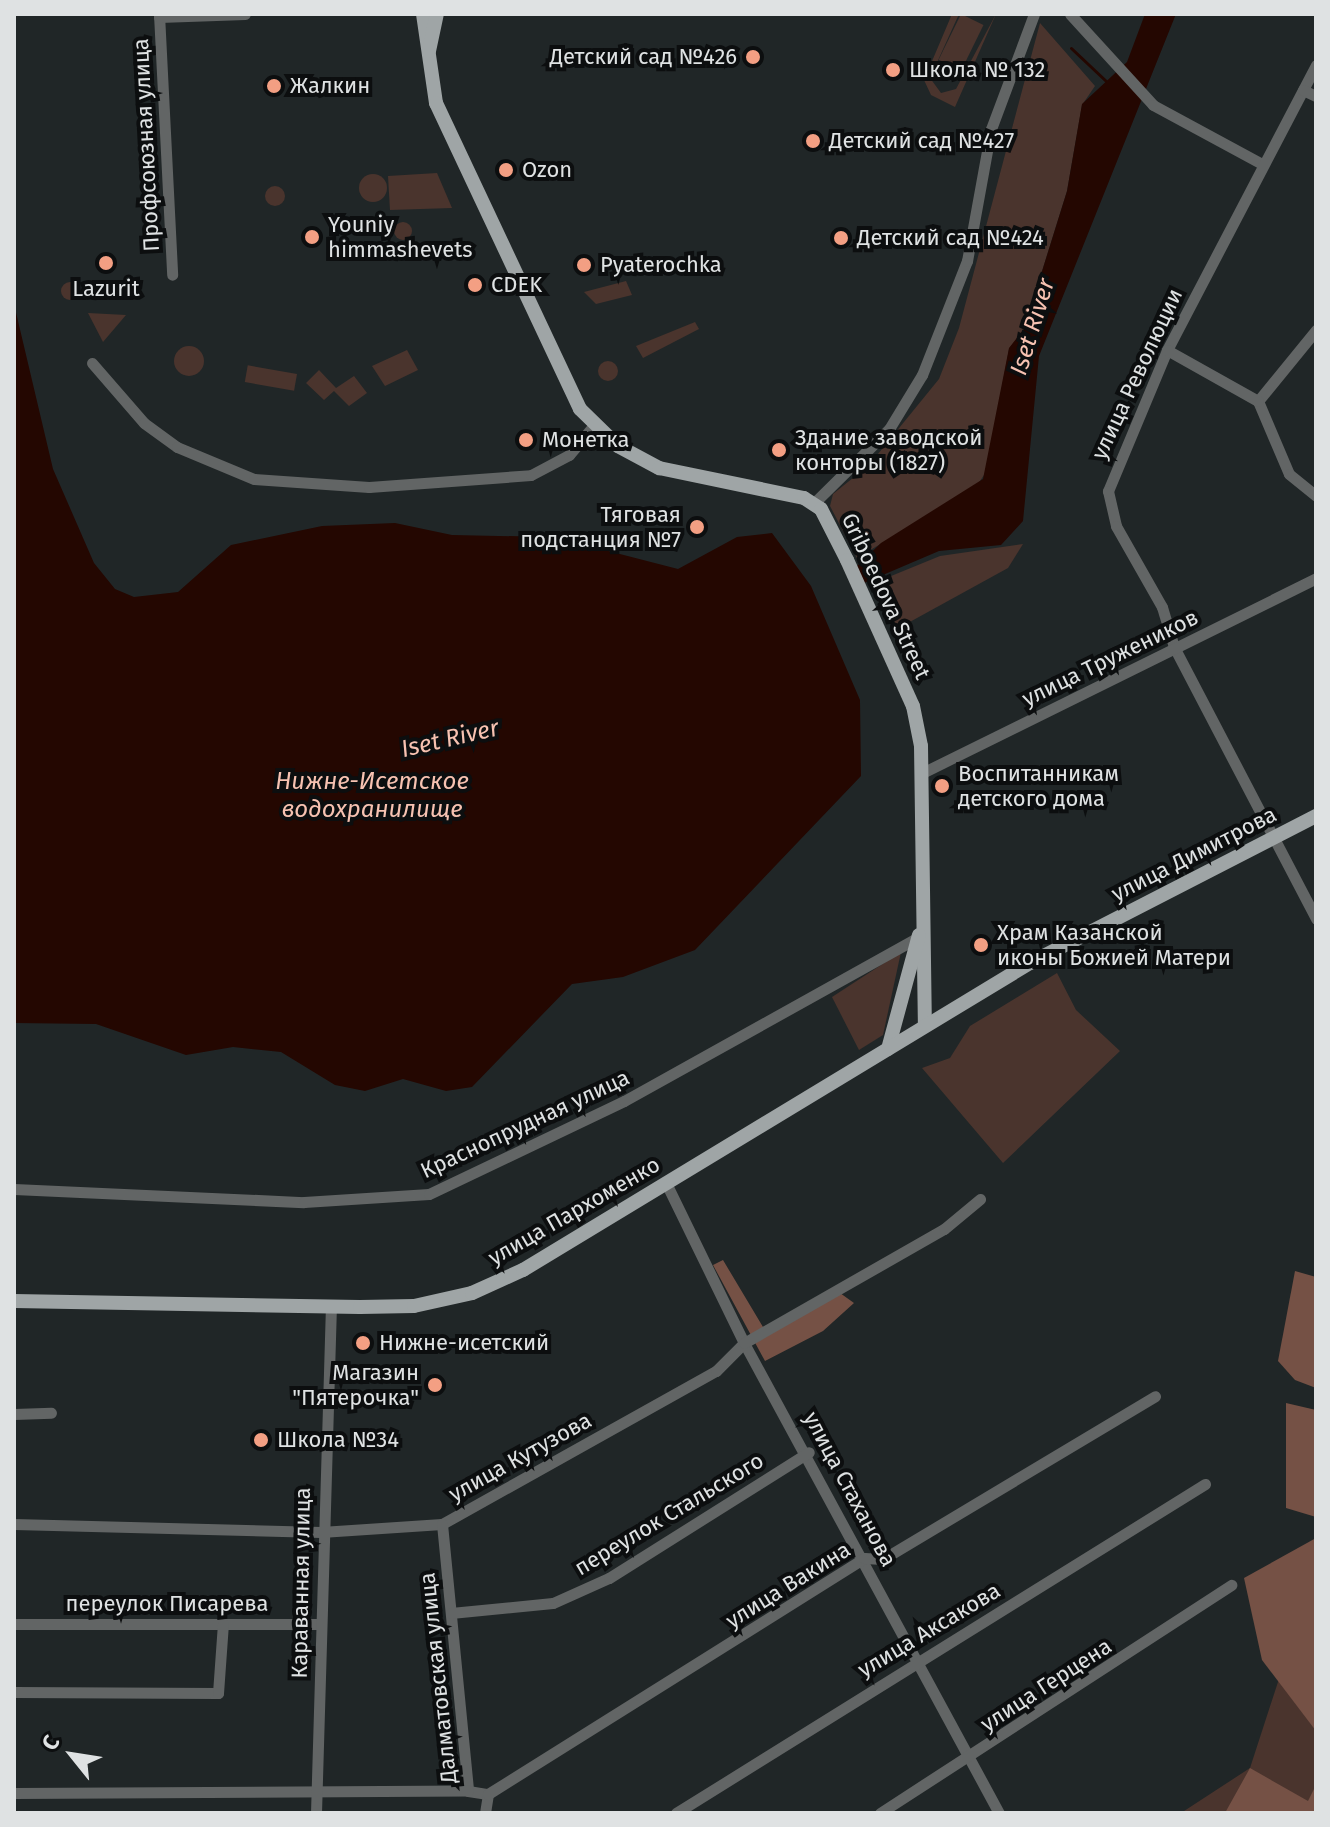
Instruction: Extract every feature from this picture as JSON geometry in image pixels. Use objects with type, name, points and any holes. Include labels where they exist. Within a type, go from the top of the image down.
[{"type":"main road","name":"Griboedova Street","points":[[423,14],[436,103],[564,383],[594,425],[659,468],[814,503],[847,560],[913,706],[922,773],[925,1024]]},
{"type":"main road","name":"Griboedova Street","points":[[428,59],[437,14]]},
{"type":"main road","name":"улица Димитрова","points":[[925,1024],[1316,816]]},
{"type":"main road","name":"Griboedova Street","points":[[888,1049],[924,919]]},
{"type":"main road","name":"улица Пархоменко","points":[[14,1301],[414,1306],[472,1293],[666,1183],[925,1024]]},
{"type":"street","points":[[159,15],[245,14]]},
{"type":"street","points":[[814,503],[889,429],[934,351],[967,261],[1000,100],[1034,14]]},
{"type":"street","points":[[1070,14],[1153,105],[1262,164]]},
{"type":"street","name":"Профсоюзная улица","points":[[159,15],[172,275]]},
{"type":"street","name":"улица Революции","points":[[1316,65],[1167,350],[1108,491],[1116,526],[1162,607],[1174,647],[1277,836],[1316,919]]},
{"type":"street","points":[[1303,90],[1316,96]]},
{"type":"street","points":[[1258,401],[1316,330]]},
{"type":"street","points":[[1167,350],[1258,401],[1289,474],[1316,496]]},
{"type":"street","points":[[92,363],[144,423],[177,447],[254,479],[369,487],[531,475],[569,455],[594,425]]},
{"type":"street","name":"улица Тружеников","points":[[922,773],[1316,578]]},
{"type":"street","name":"Краснопрудная улица","points":[[14,1189],[304,1202],[429,1194],[624,1101],[919,937]]},
{"type":"street","name":"улица Стаханова","points":[[666,1183],[744,1343],[809,1452],[999,1813]]},
{"type":"street","name":"улица Кутузова","points":[[14,1524],[321,1532],[442,1524],[716,1371],[744,1343],[944,1229],[980,1199]]},
{"type":"street","name":"Караванная улица","points":[[316,1813],[321,1532],[331,1306]]},
{"type":"street","name":"улица Вакина","points":[[488,1794],[864,1558],[883,1559],[1155,1396]]},
{"type":"street","points":[[14,1414],[51,1413]]},
{"type":"street","name":"переулок Стальского","points":[[451,1613],[553,1603],[609,1578],[809,1452]]},
{"type":"street","name":"улица Аксакова","points":[[676,1813],[917,1659],[1205,1484]]},
{"type":"street","name":"Далматовская улица","points":[[442,1524],[468,1791],[488,1794],[485,1813]]},
{"type":"street","name":"улица Герцена","points":[[880,1813],[970,1758],[1231,1585]]},
{"type":"street","name":"переулок Писарева","points":[[14,1624],[319,1624]]},
{"type":"street","points":[[14,1692],[218,1693],[223,1624]]},
{"type":"street","points":[[14,1793],[468,1791]]},
{"type":"shaded area","points":[[952,14],[959,14],[930,78],[941,93],[956,89],[996,14],[955,107],[931,95],[924,80]]},
{"type":"shaded area","points":[[961,14],[983,25],[961,71],[939,60]]},
{"type":"shaded area","points":[[1040,23],[1095,86],[1082,105],[1067,191],[1024,329],[1009,349],[986,472],[976,487],[857,558],[830,506],[833,494],[869,465],[939,379],[959,328]]},
{"type":"shaded area","points":[[437,173],[452,208],[390,210],[388,176]]},
{"type":"shaded area","points":[[373,174],[383,178],[387,188],[383,198],[373,202],[363,198],[359,188],[363,178]]},
{"type":"shaded area","points":[[271,186],[279,186],[285,196],[279,206],[271,206],[265,200],[265,192]]},
{"type":"shaded area","points":[[403,222],[412,231],[403,240],[394,231]]},
{"type":"shaded area","points":[[626,281],[632,295],[596,304],[584,292]]},
{"type":"shaded area","points":[[70,282],[79,291],[70,300],[61,291]]},
{"type":"shaded area","points":[[88,313],[126,315],[103,342]]},
{"type":"shaded area","points":[[695,322],[699,329],[643,358],[636,346]]},
{"type":"shaded area","points":[[189,346],[199,351],[204,361],[199,371],[189,376],[179,371],[174,361],[179,351]]},
{"type":"shaded area","points":[[407,350],[418,370],[385,386],[372,366]]},
{"type":"shaded area","points":[[604,361],[612,361],[618,371],[612,381],[604,381],[598,375],[598,367]]},
{"type":"shaded area","points":[[248,365],[297,374],[294,391],[245,382]]},
{"type":"shaded area","points":[[319,370],[336,388],[354,376],[367,393],[349,406],[334,391],[324,400],[306,383]]},
{"type":"shaded area","points":[[1023,544],[1008,568],[897,629],[874,583],[940,556]]},
{"type":"shaded area","points":[[901,952],[883,1035],[859,1050],[832,997]]},
{"type":"shaded area","points":[[1057,973],[1076,1010],[1120,1051],[1003,1163],[922,1068],[950,1058],[970,1026]]},
{"type":"shaded area","points":[[723,1260],[763,1327],[840,1293],[854,1303],[823,1331],[765,1361],[713,1265]]},
{"type":"shaded area","points":[[1295,1271],[1316,1277],[1316,1388],[1295,1380],[1278,1361]]},
{"type":"shaded area","points":[[1286,1403],[1316,1410],[1316,1517],[1286,1508]]},
{"type":"shaded area","points":[[1316,1538],[1316,1731],[1262,1660],[1244,1578]]},
{"type":"shaded area","points":[[1316,1565],[1316,1813],[1181,1813],[1250,1768]]},
{"type":"shaded area","points":[[1250,1768],[1308,1801],[1316,1785],[1316,1813],[1225,1813]]},
{"type":"water","name":"Iset River","points":[[1145,14],[1176,14],[1039,356],[1023,521],[1001,545],[939,551],[864,583],[856,567],[881,543],[983,479],[1009,348],[1024,329],[1067,191],[1082,104],[1127,62]]},
{"type":"water","name":"Нижне-Исетское водохранилище","points":[[14,304],[53,469],[94,563],[115,589],[134,597],[178,592],[231,545],[322,526],[395,523],[452,535],[554,537],[678,569],[737,537],[772,533],[811,586],[860,700],[861,776],[695,950],[623,977],[572,984],[472,1087],[446,1091],[403,1079],[365,1091],[335,1085],[281,1052],[233,1047],[186,1055],[96,1024],[14,1023]]},
{"type":"waterway","points":[[1071,48],[1105,80]]},
{"type":"place","name":"Детский сад №426","points":[[753,57]]},
{"type":"place","name":"Школа № 132","points":[[893,70]]},
{"type":"place","name":"Жалкин","points":[[274,86]]},
{"type":"place","name":"Детский сад №427","points":[[813,141]]},
{"type":"place","name":"Ozon","points":[[506,170]]},
{"type":"place","name":"Youniy himmashevets","points":[[312,237]]},
{"type":"place","name":"Детский сад №424","points":[[841,238]]},
{"type":"place","name":"Lazurit","points":[[106,263]]},
{"type":"place","name":"Pyaterochka","points":[[584,265]]},
{"type":"place","name":"CDEK","points":[[475,285]]},
{"type":"place","name":"Монетка","points":[[526,440]]},
{"type":"place","name":"Здание заводской конторы (1827)","points":[[779,450]]},
{"type":"place","name":"Тяговая подстанция №7","points":[[697,527]]},
{"type":"place","name":"Воспитанникам детского дома","points":[[942,786]]},
{"type":"place","name":"Храм Казанской иконы Божией Матери","points":[[981,945]]},
{"type":"place","name":"Нижне-исетский","points":[[363,1343]]},
{"type":"place","name":"Магазин \"Пятерочка\"","points":[[435,1385]]},
{"type":"place","name":"Школа №34","points":[[261,1440]]}]
